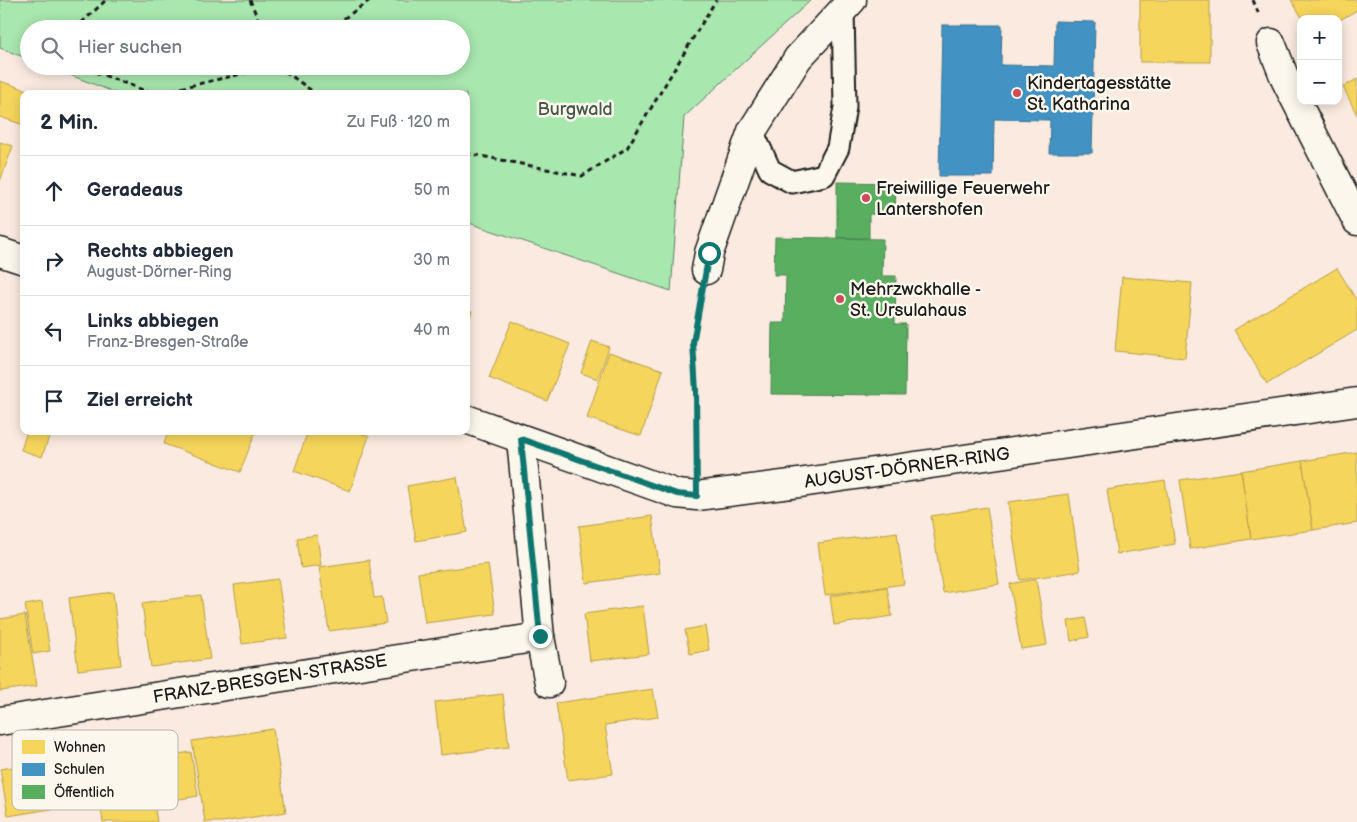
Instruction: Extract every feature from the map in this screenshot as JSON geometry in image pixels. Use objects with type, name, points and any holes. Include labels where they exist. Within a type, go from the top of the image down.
[{"type":"street","points":[[706,270],[709,253],[752,131],[798,58],[847,5]]},
{"type":"street","points":[[1271,43],[1286,81],[1357,221]]},
{"type":"street","points":[[0,252],[20,259]]},
{"type":"street","name":"AUGUST-DÖRNER-RING","points":[[470,420],[677,494],[697,496],[819,481],[1357,402]]},
{"type":"street","points":[[521,439],[540,636],[549,683]]},
{"type":"street","name":"FRANZ-BRESGEN-STRASSE","points":[[0,721],[540,636]]},
{"type":"lane","points":[[752,131],[770,170],[792,182],[824,175],[838,148],[845,108],[847,5]]},
{"type":"path","points":[[85,20],[106,0]]},
{"type":"path","points":[[250,0],[258,20]]},
{"type":"path","points":[[342,20],[370,0]]},
{"type":"path","points":[[470,154],[582,176],[627,148],[716,0]]},
{"type":"path","points":[[103,75],[143,90]]},
{"type":"path","points":[[172,90],[237,75]]},
{"type":"path","points":[[290,75],[310,90]]},
{"type":"path","points":[[697,496],[696,392],[693,343],[706,270]]},
{"type":"green space","name":"Burgwald","points":[[0,0],[811,0],[684,117],[671,291],[470,223],[470,90],[109,90],[70,75],[470,75],[470,20],[20,20],[20,56],[0,48]]},
{"type":"building: Wohnen","points":[[1140,0],[1210,0],[1210,62],[1140,62]]},
{"type":"building: Wohnen","points":[[1291,0],[1357,0],[1357,10],[1342,19],[1342,15],[1300,15]]},
{"type":"building: Wohnen","points":[[1357,79],[1357,115],[1343,87]]},
{"type":"building: Wohnen","points":[[0,81],[27,90],[20,90],[20,124],[0,117]]},
{"type":"building: Wohnen","points":[[0,142],[13,146],[0,181]]},
{"type":"building: Wohnen","points":[[1337,268],[1357,301],[1357,330],[1267,384],[1234,330]]},
{"type":"building: Wohnen","points":[[1122,277],[1192,283],[1185,358],[1115,351]]},
{"type":"building: Wohnen","points":[[512,321],[570,344],[547,401],[489,378]]},
{"type":"building: Wohnen","points":[[592,341],[609,347],[598,379],[581,373]]},
{"type":"building: Wohnen","points":[[609,352],[663,370],[641,436],[587,418]]},
{"type":"building: Wohnen","points":[[26,435],[43,435],[49,437],[42,457],[21,450]]},
{"type":"building: Wohnen","points":[[167,435],[254,435],[240,472],[164,444]]},
{"type":"building: Wohnen","points":[[307,435],[369,436],[350,491],[294,471]]},
{"type":"building: Wohnen","points":[[1357,452],[1357,523],[1313,530],[1302,461]]},
{"type":"building: Wohnen","points":[[1302,461],[1313,530],[1251,539],[1241,471]]},
{"type":"building: Wohnen","points":[[1241,471],[1251,539],[1190,549],[1180,480]]},
{"type":"building: Wohnen","points":[[457,477],[467,532],[416,541],[407,486]]},
{"type":"building: Wohnen","points":[[1165,480],[1175,544],[1117,554],[1107,490]]},
{"type":"building: Wohnen","points":[[1069,494],[1080,571],[1020,580],[1008,502]]},
{"type":"building: Wohnen","points":[[987,507],[999,584],[943,593],[931,516]]},
{"type":"building: Wohnen","points":[[652,516],[660,573],[586,583],[579,526]]},
{"type":"building: Wohnen","points":[[897,532],[904,584],[825,595],[818,543]]},
{"type":"building: Wohnen","points":[[317,535],[321,565],[301,568],[297,538]]},
{"type":"building: Wohnen","points":[[369,560],[374,598],[382,597],[386,623],[329,631],[319,567]]},
{"type":"building: Wohnen","points":[[488,564],[495,614],[425,623],[418,573]]},
{"type":"building: Wohnen","points":[[278,579],[287,638],[242,644],[234,585]]},
{"type":"building: Wohnen","points":[[1036,579],[1047,645],[1021,649],[1010,584]]},
{"type":"building: Wohnen","points":[[887,587],[892,616],[834,625],[830,596]]},
{"type":"building: Wohnen","points":[[113,592],[121,665],[78,670],[69,598]]},
{"type":"building: Wohnen","points":[[201,595],[210,659],[151,667],[142,603]]},
{"type":"building: Wohnen","points":[[42,602],[50,651],[33,654],[25,605]]},
{"type":"building: Wohnen","points":[[643,606],[649,654],[590,661],[584,614]]},
{"type":"building: Wohnen","points":[[25,615],[37,686],[0,691],[0,619]]},
{"type":"building: Wohnen","points":[[1085,618],[1089,637],[1071,641],[1068,621]]},
{"type":"building: Wohnen","points":[[705,626],[709,650],[690,654],[685,630]]},
{"type":"building: Wohnen","points":[[653,689],[658,717],[605,725],[613,774],[568,780],[556,703]]},
{"type":"building: Wohnen","points":[[503,694],[509,747],[441,755],[435,702]]},
{"type":"building: Wohnen","points":[[273,729],[286,812],[222,822],[205,822],[192,741]]},
{"type":"building: Wohnen","points":[[191,752],[198,796],[178,799],[178,754]]},
{"type":"building: Wohnen","points":[[12,767],[12,810],[45,810],[8,816],[0,769]]},
{"type":"building: Wohnen","points":[[101,810],[155,810],[157,822],[103,822]]},
{"type":"building: Schulen","name":"Kindertagesstätte St. Katharina","points":[[1055,21],[1095,22],[1092,153],[1049,153],[1050,120],[994,119],[993,176],[939,176],[942,25],[1002,25],[1001,65],[1054,66]]},
{"type":"building: Öffentlich","name":"Freiwillige Feuerwehr Lantershofen","points":[[837,182],[896,183],[895,215],[869,214],[869,238],[837,238]]},
{"type":"building: Öffentlich","name":"Mehrzwckhalle - St. Ursulahaus","points":[[775,237],[883,239],[882,276],[896,276],[895,324],[906,324],[905,395],[771,394],[772,323],[785,323],[786,275],[774,275]]},
{"type":"place","name":"Kindertagesstätte St. Katharina","points":[[1017,93]]},
{"type":"place","name":"Freiwillige Feuerwehr Lantershofen","points":[[866,198]]},
{"type":"place","name":"Mehrzwckhalle - St. Ursulahaus","points":[[840,299]]},
{"type":"route","points":[[540,636],[521,439],[677,494],[697,496],[696,392],[693,343],[709,253]]}]
